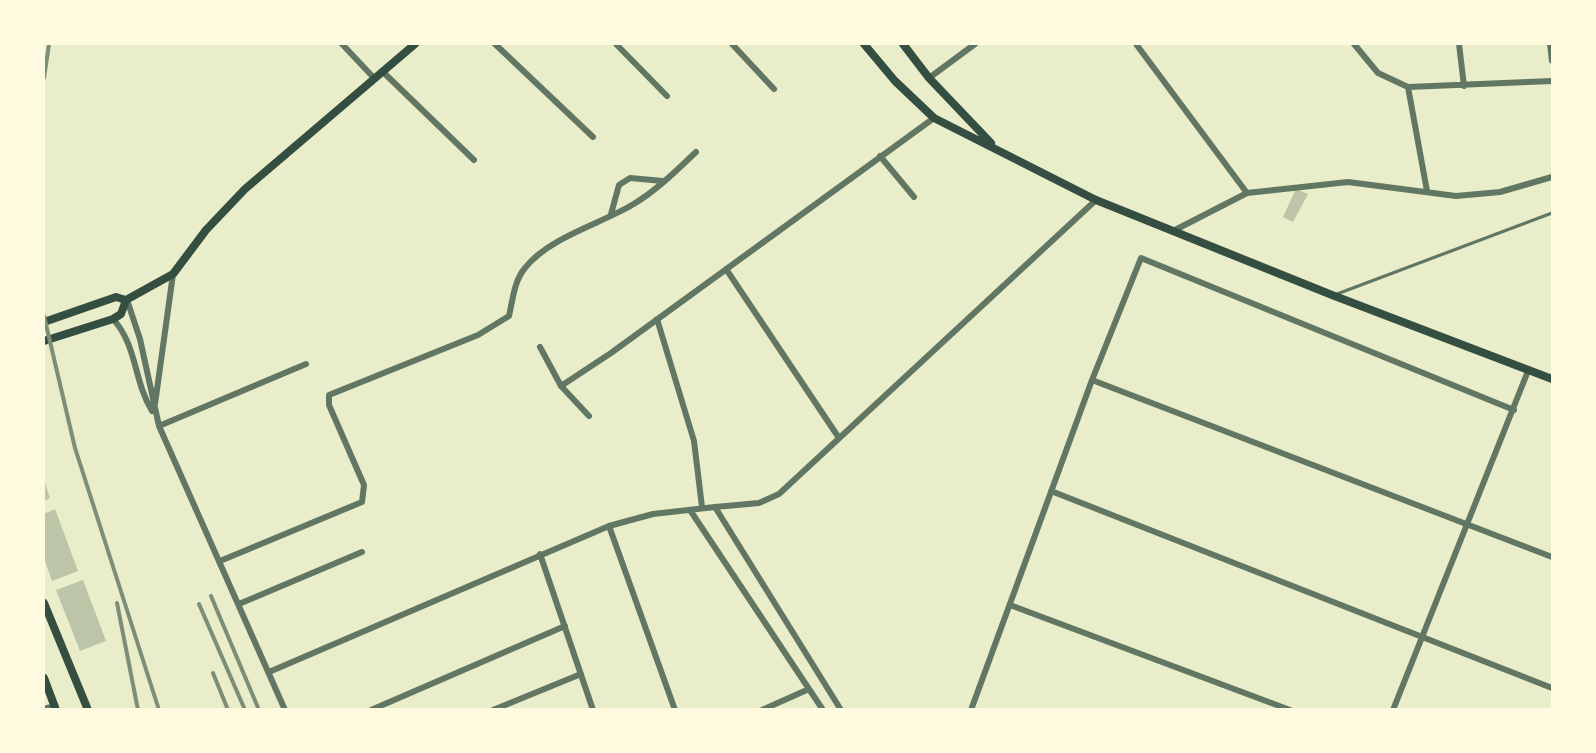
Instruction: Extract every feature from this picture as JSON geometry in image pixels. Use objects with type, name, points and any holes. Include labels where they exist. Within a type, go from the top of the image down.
[{"type":"main road","points":[[44,341],[113,320],[121,314],[126,300],[173,274],[206,230],[245,189],[415,44]]},
{"type":"main road","points":[[864,44],[895,81],[934,118],[996,147],[1096,200],[1332,295],[1552,379]]},
{"type":"main road","points":[[903,44],[929,78],[996,147]]},
{"type":"main road","points":[[44,322],[116,297],[126,300]]},
{"type":"main road","points":[[44,603],[88,710]]},
{"type":"main road","points":[[44,678],[56,708]]},
{"type":"street","points":[[342,44],[374,78]]},
{"type":"street","points":[[495,44],[593,137]]},
{"type":"street","points":[[616,44],[667,96]]},
{"type":"street","points":[[732,44],[774,89]]},
{"type":"street","points":[[929,78],[975,44]]},
{"type":"street","points":[[1136,44],[1247,194]]},
{"type":"street","points":[[1354,44],[1378,73],[1408,87],[1552,81]]},
{"type":"street","points":[[1459,44],[1464,86]]},
{"type":"street","points":[[1550,44],[1552,61]]},
{"type":"street","points":[[382,71],[474,160]]},
{"type":"street","points":[[1408,87],[1426,191]]},
{"type":"street","points":[[561,386],[934,118]]},
{"type":"street","points":[[220,561],[362,502],[364,485],[329,405],[329,395],[478,335],[509,316],[516,284],[524,269],[536,256],[611,214],[629,207],[663,182],[696,153]]},
{"type":"street","points":[[880,156],[914,197]]},
{"type":"street","points":[[1172,231],[1247,194],[1348,182],[1456,196],[1500,192],[1552,177]]},
{"type":"street","points":[[611,214],[619,185],[630,178],[663,182]]},
{"type":"street","points":[[268,672],[609,526],[653,514],[702,507],[759,503],[778,494],[1096,200]]},
{"type":"street","points":[[971,710],[1092,380],[1141,258],[1514,410]]},
{"type":"street","points":[[726,269],[839,438]]},
{"type":"street","points":[[154,413],[173,274]]},
{"type":"street","points":[[126,300],[140,339],[154,413]]},
{"type":"street","points":[[657,319],[694,441],[702,507]]},
{"type":"street","points":[[113,320],[122,331],[132,353],[148,403],[285,710]]},
{"type":"street","points":[[540,347],[561,386],[589,417]]},
{"type":"street","points":[[159,426],[306,364]]},
{"type":"street","points":[[1393,710],[1528,371]]},
{"type":"street","points":[[1092,380],[1552,557]]},
{"type":"street","points":[[1051,491],[1552,688]]},
{"type":"street","points":[[715,507],[842,710]]},
{"type":"street","points":[[690,510],[810,689],[820,709]]},
{"type":"street","points":[[609,526],[675,710]]},
{"type":"street","points":[[239,604],[362,552]]},
{"type":"street","points":[[540,554],[593,710]]},
{"type":"street","points":[[1010,605],[1290,710]]},
{"type":"street","points":[[371,710],[565,626]]},
{"type":"street","points":[[493,710],[581,674]]},
{"type":"street","points":[[762,710],[810,689]]},
{"type":"street","points":[[44,709],[56,708]]},
{"type":"lane","points":[[1332,295],[1552,213]]},
{"type":"building","points":[[1296,189],[1308,194],[1293,222],[1283,217]]},
{"type":"building","points":[[44,480],[50,498],[44,501]]},
{"type":"building","points":[[55,509],[78,571],[52,581],[44,558],[44,514]]},
{"type":"building","points":[[83,580],[106,641],[80,651],[56,590]]},
{"type":"railway","points":[[44,78],[49,44]]},
{"type":"railway","points":[[44,316],[75,448],[159,710]]},
{"type":"railway","points":[[211,596],[259,710]]},
{"type":"railway","points":[[117,603],[138,710]]},
{"type":"railway","points":[[199,604],[245,710]]},
{"type":"railway","points":[[213,673],[228,710]]}]
